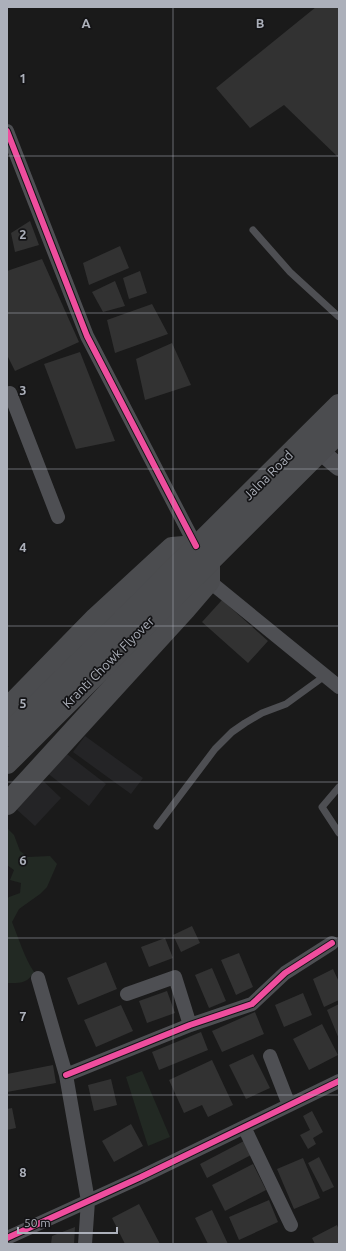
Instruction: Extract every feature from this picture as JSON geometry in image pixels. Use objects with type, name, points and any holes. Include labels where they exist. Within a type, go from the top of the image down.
[{"type":"main road","name":"Jalna Road","points":[[205,563],[339,405]]},
{"type":"main road","name":"Jalna Road","points":[[205,563],[339,432]]},
{"type":"main road","points":[[7,804],[185,609],[205,563],[172,548],[96,618],[23,720]]},
{"type":"main road","name":"Kranti Chowk Flyover","points":[[7,735],[205,563]]},
{"type":"main road","name":"Kranti Chowk Flyover","points":[[7,763],[23,720]]},
{"type":"street","points":[[7,131],[87,336],[205,563],[339,687]]},
{"type":"street","points":[[8,390],[58,518]]},
{"type":"street","points":[[320,451],[339,467]]},
{"type":"street","points":[[66,1075],[190,1025],[252,1004],[286,973],[332,944]]},
{"type":"street","points":[[127,994],[175,977],[190,1025]]},
{"type":"street","points":[[38,978],[66,1075],[88,1201],[85,1244]]},
{"type":"street","points":[[270,1056],[289,1105]]},
{"type":"street","points":[[7,1238],[141,1177],[339,1081]]},
{"type":"street","points":[[244,1127],[292,1225]]},
{"type":"lane","points":[[253,230],[290,272],[339,318]]},
{"type":"lane","points":[[157,826],[215,749],[232,732],[245,722],[262,713],[286,704],[326,675]]},
{"type":"lane","points":[[339,787],[322,806],[339,833]]},
{"type":"shaded area","points":[[85,736],[143,778],[131,794],[73,752]]},
{"type":"shaded area","points":[[63,751],[106,784],[89,806],[46,772]]},
{"type":"shaded area","points":[[40,778],[61,798],[35,826],[14,807]]},
{"type":"shaded area","points":[[8,829],[14,835],[20,851],[28,857],[50,856],[57,864],[47,887],[19,909],[12,922],[24,954],[34,972],[26,981],[16,983],[7,983],[7,899],[20,893],[21,883],[10,880],[14,870],[7,865]]},
{"type":"shaded area","points":[[142,1071],[170,1137],[148,1146],[126,1077]]},
{"type":"building","points":[[316,7],[339,7],[339,158],[284,105],[250,128],[216,88]]},
{"type":"building","points":[[30,221],[39,245],[15,252],[11,233]]},
{"type":"building","points":[[120,246],[129,268],[89,285],[83,263]]},
{"type":"building","points":[[42,259],[79,342],[15,371],[7,355],[7,271]]},
{"type":"building","points":[[140,271],[147,293],[129,299],[123,278]]},
{"type":"building","points":[[115,281],[125,306],[103,312],[92,292]]},
{"type":"building","points":[[152,304],[168,334],[115,353],[107,320]]},
{"type":"building","points":[[172,343],[191,385],[145,400],[136,359]]},
{"type":"building","points":[[80,352],[115,441],[76,449],[44,364]]},
{"type":"building","points":[[222,600],[268,641],[248,663],[202,622]]},
{"type":"building","points":[[192,926],[200,943],[181,952],[173,935]]},
{"type":"building","points":[[165,938],[173,958],[149,967],[141,947]]},
{"type":"building","points":[[239,953],[253,987],[236,995],[221,960]]},
{"type":"building","points":[[106,962],[117,989],[78,1005],[67,978]]},
{"type":"building","points":[[212,968],[226,1001],[209,1008],[195,975]]},
{"type":"building","points":[[333,969],[339,982],[339,1000],[324,1007],[313,979]]},
{"type":"building","points":[[167,991],[175,1013],[147,1023],[139,1001]]},
{"type":"building","points":[[303,993],[312,1015],[284,1027],[275,1005]]},
{"type":"building","points":[[339,1004],[339,1039],[327,1010]]},
{"type":"building","points":[[121,1005],[133,1031],[96,1047],[84,1020]]},
{"type":"building","points":[[255,1012],[264,1034],[222,1052],[212,1031]]},
{"type":"building","points":[[322,1024],[338,1055],[309,1070],[293,1039]]},
{"type":"building","points":[[201,1032],[208,1050],[159,1070],[152,1052]]},
{"type":"building","points":[[253,1054],[270,1088],[246,1099],[229,1065]]},
{"type":"building","points":[[212,1060],[233,1105],[208,1117],[202,1105],[184,1113],[169,1080]]},
{"type":"building","points":[[53,1065],[56,1083],[7,1092],[7,1074]]},
{"type":"building","points":[[111,1079],[117,1105],[94,1111],[88,1085]]},
{"type":"building","points":[[12,1108],[16,1128],[7,1130],[7,1109]]},
{"type":"building","points":[[312,1111],[323,1132],[313,1138],[316,1144],[308,1149],[300,1135],[310,1130],[303,1116]]},
{"type":"building","points":[[131,1124],[143,1146],[114,1162],[102,1141]]},
{"type":"building","points":[[244,1141],[251,1155],[207,1178],[200,1164]]},
{"type":"building","points":[[319,1157],[334,1187],[323,1192],[308,1163]]},
{"type":"building","points":[[303,1158],[320,1198],[294,1209],[277,1169]]},
{"type":"building","points":[[253,1164],[266,1190],[225,1211],[212,1185]]},
{"type":"building","points":[[269,1200],[278,1222],[239,1240],[229,1217]]},
{"type":"building","points":[[139,1204],[160,1244],[125,1244],[112,1218]]},
{"type":"building","points":[[212,1210],[228,1244],[208,1244],[195,1218]]},
{"type":"building","points":[[337,1225],[339,1230],[339,1244],[315,1244],[312,1238]]},
{"type":"building","points":[[75,1227],[74,1244],[51,1244],[52,1236]]},
{"type":"cycle path","points":[[7,131],[87,336],[196,546]]},
{"type":"cycle path","points":[[66,1075],[190,1025],[252,1004],[285,973],[332,943]]},
{"type":"cycle path","points":[[7,1238],[141,1177],[339,1081]]}]
